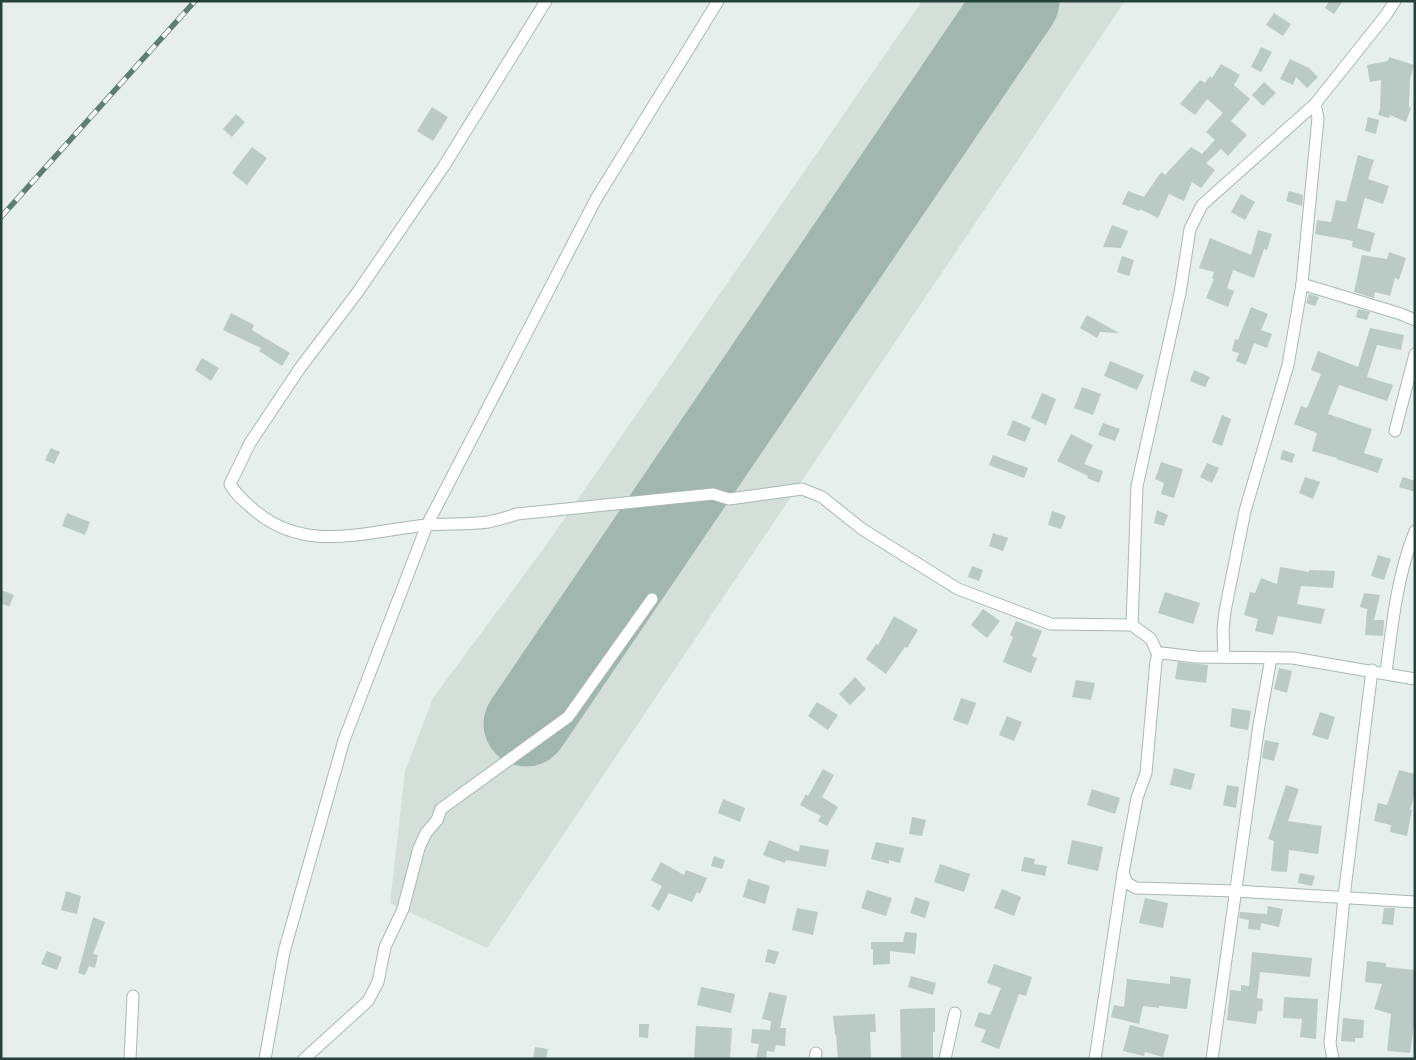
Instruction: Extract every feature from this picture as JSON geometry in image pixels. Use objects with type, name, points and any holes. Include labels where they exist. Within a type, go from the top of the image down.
[{"type":"street","points":[[546,1],[444,166],[357,293],[300,368],[250,443],[230,484],[235,493],[259,515],[286,530],[317,537],[346,537],[427,525],[486,522],[517,514],[714,494],[730,498],[802,488],[822,497],[862,529],[958,589],[1051,624],[1132,625],[1151,639],[1158,655],[1146,773],[1137,798],[1122,873],[1095,1059]]},
{"type":"street","points":[[265,1059],[284,952],[344,740],[427,525],[596,199],[718,1]]},
{"type":"street","points":[[1132,625],[1137,486],[1180,294],[1190,229],[1202,205],[1315,104],[1386,15],[1394,1]]},
{"type":"street","points":[[1224,657],[1223,630],[1225,611],[1245,511],[1288,365],[1302,284],[1318,118],[1315,104]]},
{"type":"street","points":[[1302,284],[1415,320]]},
{"type":"street","points":[[1395,431],[1415,354]]},
{"type":"street","points":[[1386,673],[1395,606],[1415,531]]},
{"type":"street","points":[[304,1059],[368,1002],[378,982],[386,948],[403,909],[419,848],[426,833],[437,820],[441,808],[568,717],[652,599]]},
{"type":"street","points":[[1158,655],[1166,653],[1196,657],[1292,658],[1314,660],[1415,678]]},
{"type":"street","points":[[1212,1059],[1259,724],[1271,658]]},
{"type":"street","points":[[1333,1059],[1330,1043],[1344,897],[1372,670]]},
{"type":"street","points":[[1122,873],[1127,884],[1136,888],[1236,891],[1415,902]]},
{"type":"street","points":[[130,1059],[133,996]]},
{"type":"street","points":[[945,1059],[954,1013]]},
{"type":"shaded area","points":[[922,1],[1125,1],[487,948],[390,903],[405,771],[433,698],[547,544]]},
{"type":"building","points":[[1329,1],[1343,1],[1334,14],[1325,8]]},
{"type":"building","points":[[1274,13],[1291,24],[1283,36],[1266,25]]},
{"type":"building","points":[[1261,47],[1272,52],[1261,72],[1251,67]]},
{"type":"building","points":[[1389,57],[1414,65],[1410,79],[1409,107],[1411,108],[1406,122],[1390,115],[1389,118],[1378,115],[1381,80],[1370,82],[1367,65],[1388,61]]},
{"type":"building","points":[[1290,59],[1309,68],[1318,77],[1307,88],[1296,77],[1293,85],[1280,79]]},
{"type":"building","points":[[1221,64],[1240,75],[1234,85],[1250,99],[1231,121],[1247,135],[1228,156],[1221,149],[1206,163],[1215,170],[1201,188],[1192,182],[1184,201],[1169,194],[1158,218],[1140,209],[1139,211],[1122,204],[1128,191],[1144,197],[1159,175],[1162,172],[1165,175],[1191,147],[1202,154],[1215,140],[1206,132],[1223,113],[1207,99],[1195,115],[1180,104],[1200,80],[1205,83],[1210,76],[1212,78]]},
{"type":"building","points":[[1264,82],[1276,93],[1263,106],[1252,95]]},
{"type":"building","points":[[432,107],[448,117],[433,141],[417,131]]},
{"type":"building","points":[[236,114],[245,122],[232,137],[223,129]]},
{"type":"building","points":[[1368,117],[1379,120],[1376,134],[1365,131]]},
{"type":"building","points":[[252,147],[267,158],[247,185],[232,173]]},
{"type":"building","points":[[1358,155],[1374,160],[1368,179],[1389,186],[1383,204],[1365,198],[1364,201],[1357,228],[1375,233],[1370,252],[1352,247],[1353,241],[1315,234],[1317,220],[1331,222],[1336,200],[1346,202]]},
{"type":"building","points":[[1289,191],[1303,195],[1302,206],[1286,201]]},
{"type":"building","points":[[1241,194],[1255,202],[1245,220],[1231,212]]},
{"type":"building","points":[[1112,225],[1128,231],[1121,248],[1103,247]]},
{"type":"building","points":[[1258,230],[1272,234],[1267,250],[1264,249],[1254,278],[1233,270],[1227,288],[1234,291],[1228,307],[1206,298],[1214,279],[1212,278],[1214,272],[1199,268],[1210,238],[1251,255]]},
{"type":"building","points":[[1389,252],[1406,258],[1399,280],[1395,278],[1390,296],[1375,292],[1374,298],[1354,292],[1362,255],[1387,259]]},
{"type":"building","points":[[1122,256],[1134,260],[1129,276],[1117,272]]},
{"type":"building","points":[[1309,294],[1319,297],[1315,306],[1306,303]]},
{"type":"building","points":[[1251,307],[1268,314],[1261,330],[1272,334],[1267,348],[1254,343],[1246,365],[1236,361],[1239,353],[1232,351],[1235,339],[1238,340]]},
{"type":"building","points":[[1358,309],[1370,312],[1367,320],[1356,317]]},
{"type":"building","points":[[231,313],[254,325],[252,330],[290,353],[282,366],[259,351],[261,348],[223,330]]},
{"type":"building","points":[[1087,315],[1119,333],[1100,332],[1097,338],[1080,328]]},
{"type":"building","points":[[1370,328],[1404,335],[1401,350],[1377,345],[1367,377],[1393,385],[1387,401],[1339,385],[1328,414],[1372,429],[1364,453],[1383,459],[1378,473],[1312,451],[1317,433],[1294,424],[1301,406],[1307,408],[1321,374],[1311,370],[1318,351],[1358,367]]},
{"type":"building","points":[[202,358],[219,368],[211,381],[195,370]]},
{"type":"building","points":[[1110,361],[1144,375],[1137,390],[1104,376]]},
{"type":"building","points":[[1194,370],[1210,377],[1205,387],[1190,381]]},
{"type":"building","points":[[1082,387],[1101,394],[1093,415],[1074,408]]},
{"type":"building","points":[[1042,393],[1056,399],[1046,425],[1031,418]]},
{"type":"building","points":[[1222,415],[1231,419],[1222,446],[1212,442]]},
{"type":"building","points":[[1013,420],[1031,428],[1025,442],[1007,435]]},
{"type":"building","points":[[1103,423],[1120,429],[1115,441],[1098,435]]},
{"type":"building","points":[[1071,434],[1093,445],[1084,464],[1103,471],[1099,483],[1057,461]]},
{"type":"building","points":[[51,448],[60,452],[54,464],[45,460]]},
{"type":"building","points":[[1283,450],[1295,454],[1292,463],[1280,459]]},
{"type":"building","points":[[993,455],[1028,468],[1024,478],[989,465]]},
{"type":"building","points":[[1161,462],[1183,469],[1174,498],[1161,494],[1164,483],[1155,479]]},
{"type":"building","points":[[1207,463],[1219,468],[1212,483],[1200,477]]},
{"type":"building","points":[[1305,477],[1320,482],[1313,499],[1299,493]]},
{"type":"building","points":[[1403,477],[1415,481],[1415,492],[1399,487]]},
{"type":"building","points":[[1157,510],[1168,515],[1164,526],[1154,523]]},
{"type":"building","points":[[1052,511],[1066,516],[1061,529],[1048,525]]},
{"type":"building","points":[[67,513],[90,522],[85,535],[62,526]]},
{"type":"building","points":[[993,533],[1008,538],[1003,551],[989,546]]},
{"type":"building","points":[[1378,555],[1391,559],[1384,580],[1371,576]]},
{"type":"building","points":[[972,566],[983,570],[979,581],[968,577]]},
{"type":"building","points":[[1280,567],[1309,572],[1309,570],[1335,571],[1333,588],[1301,586],[1297,604],[1325,609],[1321,624],[1278,616],[1273,635],[1255,631],[1258,619],[1244,615],[1250,592],[1255,593],[1261,578],[1277,584]]},
{"type":"building","points":[[1,590],[14,595],[9,607],[1,603]]},
{"type":"building","points":[[1165,592],[1200,603],[1193,624],[1158,613]]},
{"type":"building","points":[[1364,593],[1380,595],[1374,620],[1384,620],[1383,636],[1365,635],[1367,609],[1360,607]]},
{"type":"building","points":[[983,609],[1000,621],[987,638],[971,625]]},
{"type":"building","points":[[894,616],[918,630],[907,648],[905,647],[886,674],[866,659],[876,644],[878,645]]},
{"type":"building","points":[[1016,621],[1042,631],[1032,656],[1037,658],[1031,673],[1003,662],[1013,637],[1010,635]]},
{"type":"building","points":[[1178,662],[1208,665],[1206,683],[1175,679]]},
{"type":"building","points":[[1279,668],[1292,671],[1287,693],[1274,689]]},
{"type":"building","points":[[855,677],[866,689],[850,705],[839,694]]},
{"type":"building","points":[[1076,680],[1095,683],[1091,700],[1072,697]]},
{"type":"building","points":[[961,698],[976,703],[968,725],[953,720]]},
{"type":"building","points":[[817,702],[838,715],[828,730],[808,716]]},
{"type":"building","points":[[1232,708],[1251,711],[1248,730],[1230,727]]},
{"type":"building","points":[[1320,712],[1335,717],[1328,740],[1312,735]]},
{"type":"building","points":[[1007,716],[1022,722],[1014,741],[999,735]]},
{"type":"building","points":[[1265,740],[1279,743],[1274,761],[1262,758]]},
{"type":"building","points":[[1174,768],[1195,774],[1191,790],[1170,785]]},
{"type":"building","points":[[823,769],[834,775],[822,797],[838,807],[827,826],[818,821],[821,816],[800,805],[806,794],[808,796]]},
{"type":"building","points":[[1399,770],[1415,774],[1415,793],[1410,810],[1412,810],[1407,836],[1390,832],[1391,825],[1374,821],[1378,803],[1387,805]]},
{"type":"building","points":[[1227,785],[1239,787],[1236,808],[1223,805]]},
{"type":"building","points":[[1286,785],[1299,789],[1288,821],[1322,826],[1318,854],[1289,850],[1287,872],[1271,871],[1274,841],[1268,839]]},
{"type":"building","points":[[1092,789],[1120,798],[1115,814],[1087,805]]},
{"type":"building","points":[[723,799],[745,808],[740,822],[718,813]]},
{"type":"building","points":[[912,817],[926,820],[922,836],[909,834]]},
{"type":"building","points":[[769,840],[799,852],[800,845],[829,850],[826,867],[786,860],[785,863],[763,855]]},
{"type":"building","points":[[1072,840],[1103,847],[1098,871],[1067,864]]},
{"type":"building","points":[[876,842],[904,848],[900,863],[889,860],[889,864],[871,859]]},
{"type":"building","points":[[714,856],[725,860],[722,869],[711,866]]},
{"type":"building","points":[[1024,857],[1035,859],[1034,864],[1047,866],[1045,876],[1021,871]]},
{"type":"building","points":[[661,862],[684,875],[686,870],[707,878],[700,894],[697,892],[692,902],[669,893],[659,911],[651,906],[662,886],[651,880]]},
{"type":"building","points":[[940,864],[970,874],[964,892],[934,882]]},
{"type":"building","points":[[1300,873],[1315,876],[1312,886],[1298,883]]},
{"type":"building","points":[[748,879],[770,886],[765,904],[743,897]]},
{"type":"building","points":[[1002,889],[1021,897],[1014,916],[994,908]]},
{"type":"building","points":[[867,890],[892,898],[886,916],[861,908]]},
{"type":"building","points":[[66,891],[81,896],[77,914],[61,910]]},
{"type":"building","points":[[915,897],[930,902],[925,918],[910,913]]},
{"type":"building","points":[[1145,898],[1168,903],[1163,928],[1139,923]]},
{"type":"building","points":[[1268,906],[1283,909],[1279,927],[1261,923],[1260,930],[1248,929],[1249,920],[1239,918],[1240,912],[1267,914]]},
{"type":"building","points":[[797,908],[818,912],[813,935],[792,930]]},
{"type":"building","points":[[1384,908],[1395,908],[1393,925],[1382,924]]},
{"type":"building","points":[[93,917],[105,922],[93,954],[98,955],[95,968],[89,966],[85,975],[78,973]]},
{"type":"building","points":[[905,932],[917,933],[915,954],[890,951],[890,964],[873,965],[871,942],[903,942]]},
{"type":"building","points":[[768,949],[779,952],[775,964],[765,962]]},
{"type":"building","points":[[47,951],[62,957],[57,970],[41,964]]},
{"type":"building","points":[[1252,952],[1312,958],[1310,977],[1260,972],[1257,998],[1263,999],[1262,1011],[1258,1011],[1256,1024],[1227,1020],[1230,990],[1241,991],[1241,985],[1249,986]]},
{"type":"building","points":[[1367,961],[1386,963],[1386,967],[1415,970],[1415,1018],[1410,1053],[1387,1051],[1391,1014],[1374,1009],[1382,984],[1365,982]]},
{"type":"building","points":[[994,964],[1032,977],[1026,996],[1019,994],[999,1049],[981,1042],[986,1030],[974,1026],[979,1012],[990,1015],[1001,988],[987,983]]},
{"type":"building","points":[[911,976],[936,983],[933,995],[908,987]]},
{"type":"building","points":[[1170,976],[1191,979],[1187,1009],[1143,1006],[1139,1024],[1111,1017],[1114,1005],[1124,1007],[1127,979],[1170,984]]},
{"type":"building","points":[[701,987],[735,994],[731,1013],[697,1005]]},
{"type":"building","points":[[769,992],[787,996],[780,1028],[786,1028],[785,1046],[776,1045],[774,1052],[767,1051],[766,1059],[756,1059],[759,1044],[751,1043],[752,1029],[770,1030],[771,1021],[762,1019]]},
{"type":"building","points":[[1284,997],[1318,999],[1316,1039],[1300,1037],[1302,1019],[1283,1018]]},
{"type":"building","points":[[935,1008],[933,1059],[901,1059],[900,1009]]},
{"type":"building","points":[[875,1014],[876,1032],[870,1032],[871,1059],[838,1059],[833,1016]]},
{"type":"building","points":[[1343,1018],[1364,1020],[1363,1038],[1355,1038],[1355,1042],[1341,1041]]},
{"type":"building","points":[[639,1024],[649,1024],[648,1038],[639,1037]]},
{"type":"building","points":[[1130,1025],[1169,1035],[1163,1057],[1145,1052],[1144,1056],[1123,1051]]},
{"type":"building","points":[[696,1026],[732,1028],[730,1059],[694,1059]]},
{"type":"building","points":[[535,1047],[548,1049],[546,1059],[533,1059]]},
{"type":"runway","points":[[526,724],[1017,1]]},
{"type":"railway","points":[[1,217],[195,1]]}]
